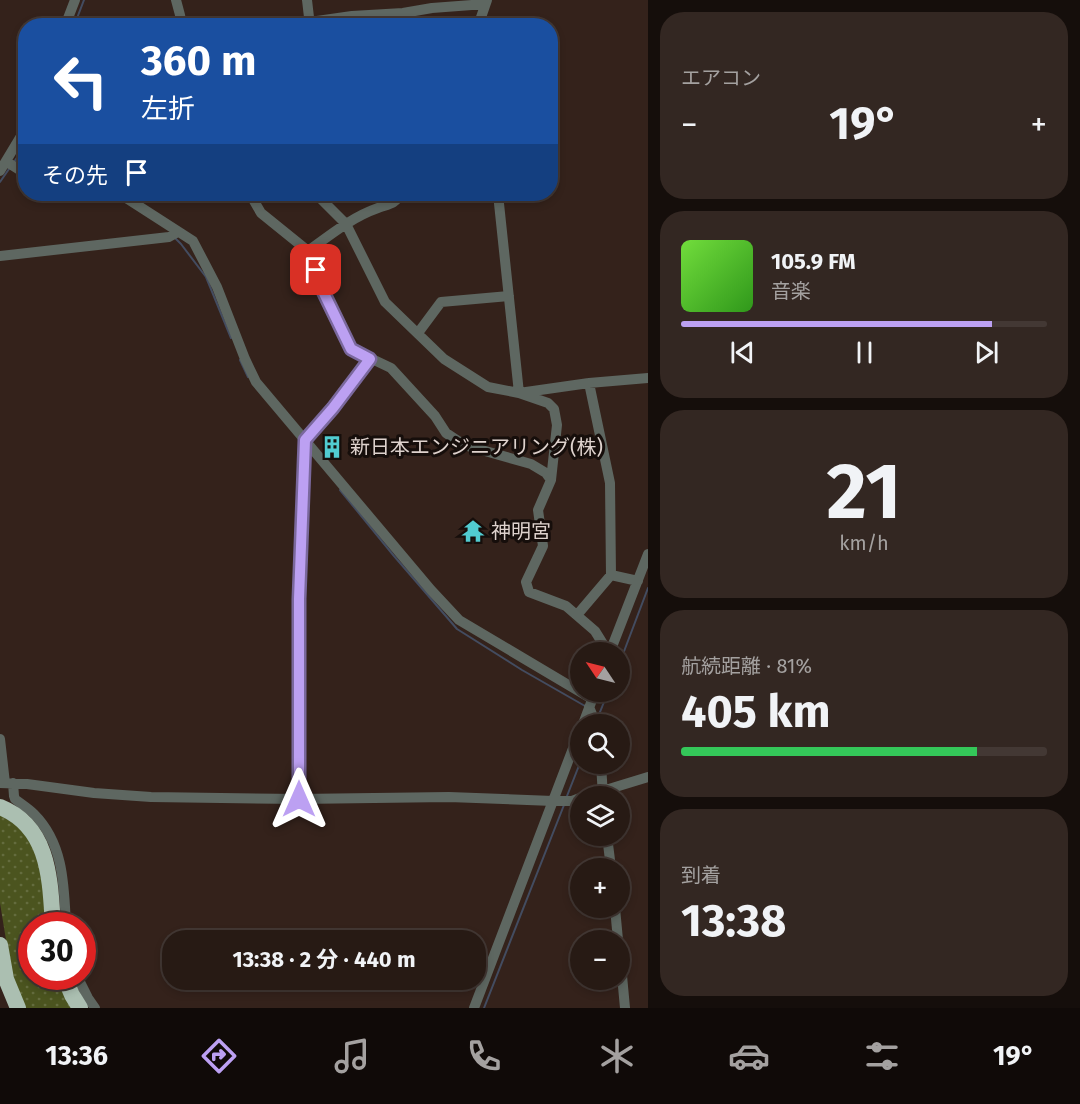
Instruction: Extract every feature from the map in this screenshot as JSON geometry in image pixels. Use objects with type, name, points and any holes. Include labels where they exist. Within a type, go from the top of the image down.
[{"type":"highway","points":[[0,807],[21,820],[32,831],[40,846],[50,882],[52,912]]},
{"type":"highway","points":[[0,945],[6,980],[18,1008]]},
{"type":"highway","points":[[70,990],[80,1008]]},
{"type":"street","points":[[68,18],[75,0]]},
{"type":"street","points":[[176,0],[181,18]]},
{"type":"street","points":[[307,0],[309,18]]},
{"type":"street","points":[[342,18],[432,8],[485,6]]},
{"type":"street","points":[[18,139],[3,166],[18,171]]},
{"type":"street","points":[[131,201],[193,241],[217,287],[256,382],[431,590],[459,620],[570,686]]},
{"type":"street","points":[[254,201],[261,213],[308,251],[320,285],[351,349],[391,368],[435,416],[446,433],[464,445],[531,464],[546,473],[551,480]]},
{"type":"street","points":[[323,201],[346,224],[385,302],[444,359],[488,387],[519,393],[548,404],[554,409],[557,425],[551,480],[538,510],[543,546],[526,582],[529,592],[566,606],[595,631],[602,642]]},
{"type":"street","points":[[308,251],[346,224],[397,201]]},
{"type":"street","points":[[499,201],[519,393]]},
{"type":"street","points":[[0,256],[169,237],[178,232]]},
{"type":"street","points":[[418,333],[441,302],[509,296]]},
{"type":"street","points":[[299,799],[299,599],[305,440],[333,408],[370,359]]},
{"type":"street","points":[[519,393],[648,378]]},
{"type":"street","points":[[577,615],[611,575],[610,483],[590,383]]},
{"type":"street","points":[[613,642],[648,554]]},
{"type":"street","points":[[611,575],[638,581]]},
{"type":"street","points":[[0,739],[6,783],[14,796],[42,823],[58,853],[63,879],[65,912]]},
{"type":"street","points":[[474,1008],[570,756]]},
{"type":"street","points":[[624,786],[648,777]]},
{"type":"street","points":[[6,783],[122,796],[299,799],[449,797],[570,801]]},
{"type":"street","points":[[84,990],[95,1008]]},
{"type":"street","points":[[623,990],[625,1008]]},
{"type":"green space","points":[[0,815],[16,825],[32,846],[41,871],[43,885],[45,912],[18,912],[18,990],[64,990],[73,1008],[23,1008],[12,977],[0,903]]},
{"type":"waterway","points":[[77,18],[84,0]]},
{"type":"waterway","points":[[14,162],[18,156]]},
{"type":"waterway","points":[[0,182],[9,169]]},
{"type":"waterway","points":[[174,237],[206,277],[231,338]]},
{"type":"waterway","points":[[240,360],[248,377]]},
{"type":"waterway","points":[[340,490],[457,629],[585,706]]},
{"type":"waterway","points":[[628,642],[648,588]]},
{"type":"waterway","points":[[599,714],[604,702]]},
{"type":"waterway","points":[[567,796],[576,774]]},
{"type":"waterway","points":[[484,1008],[564,805]]},
{"type":"place","name":"新日本エンジニアリング(株)","points":[[332,447]]},
{"type":"place","name":"神明宮","points":[[473,531]]},
{"type":"route","points":[[299,799],[299,599],[305,440],[333,408],[370,359],[351,349],[320,285],[316,270]]}]
